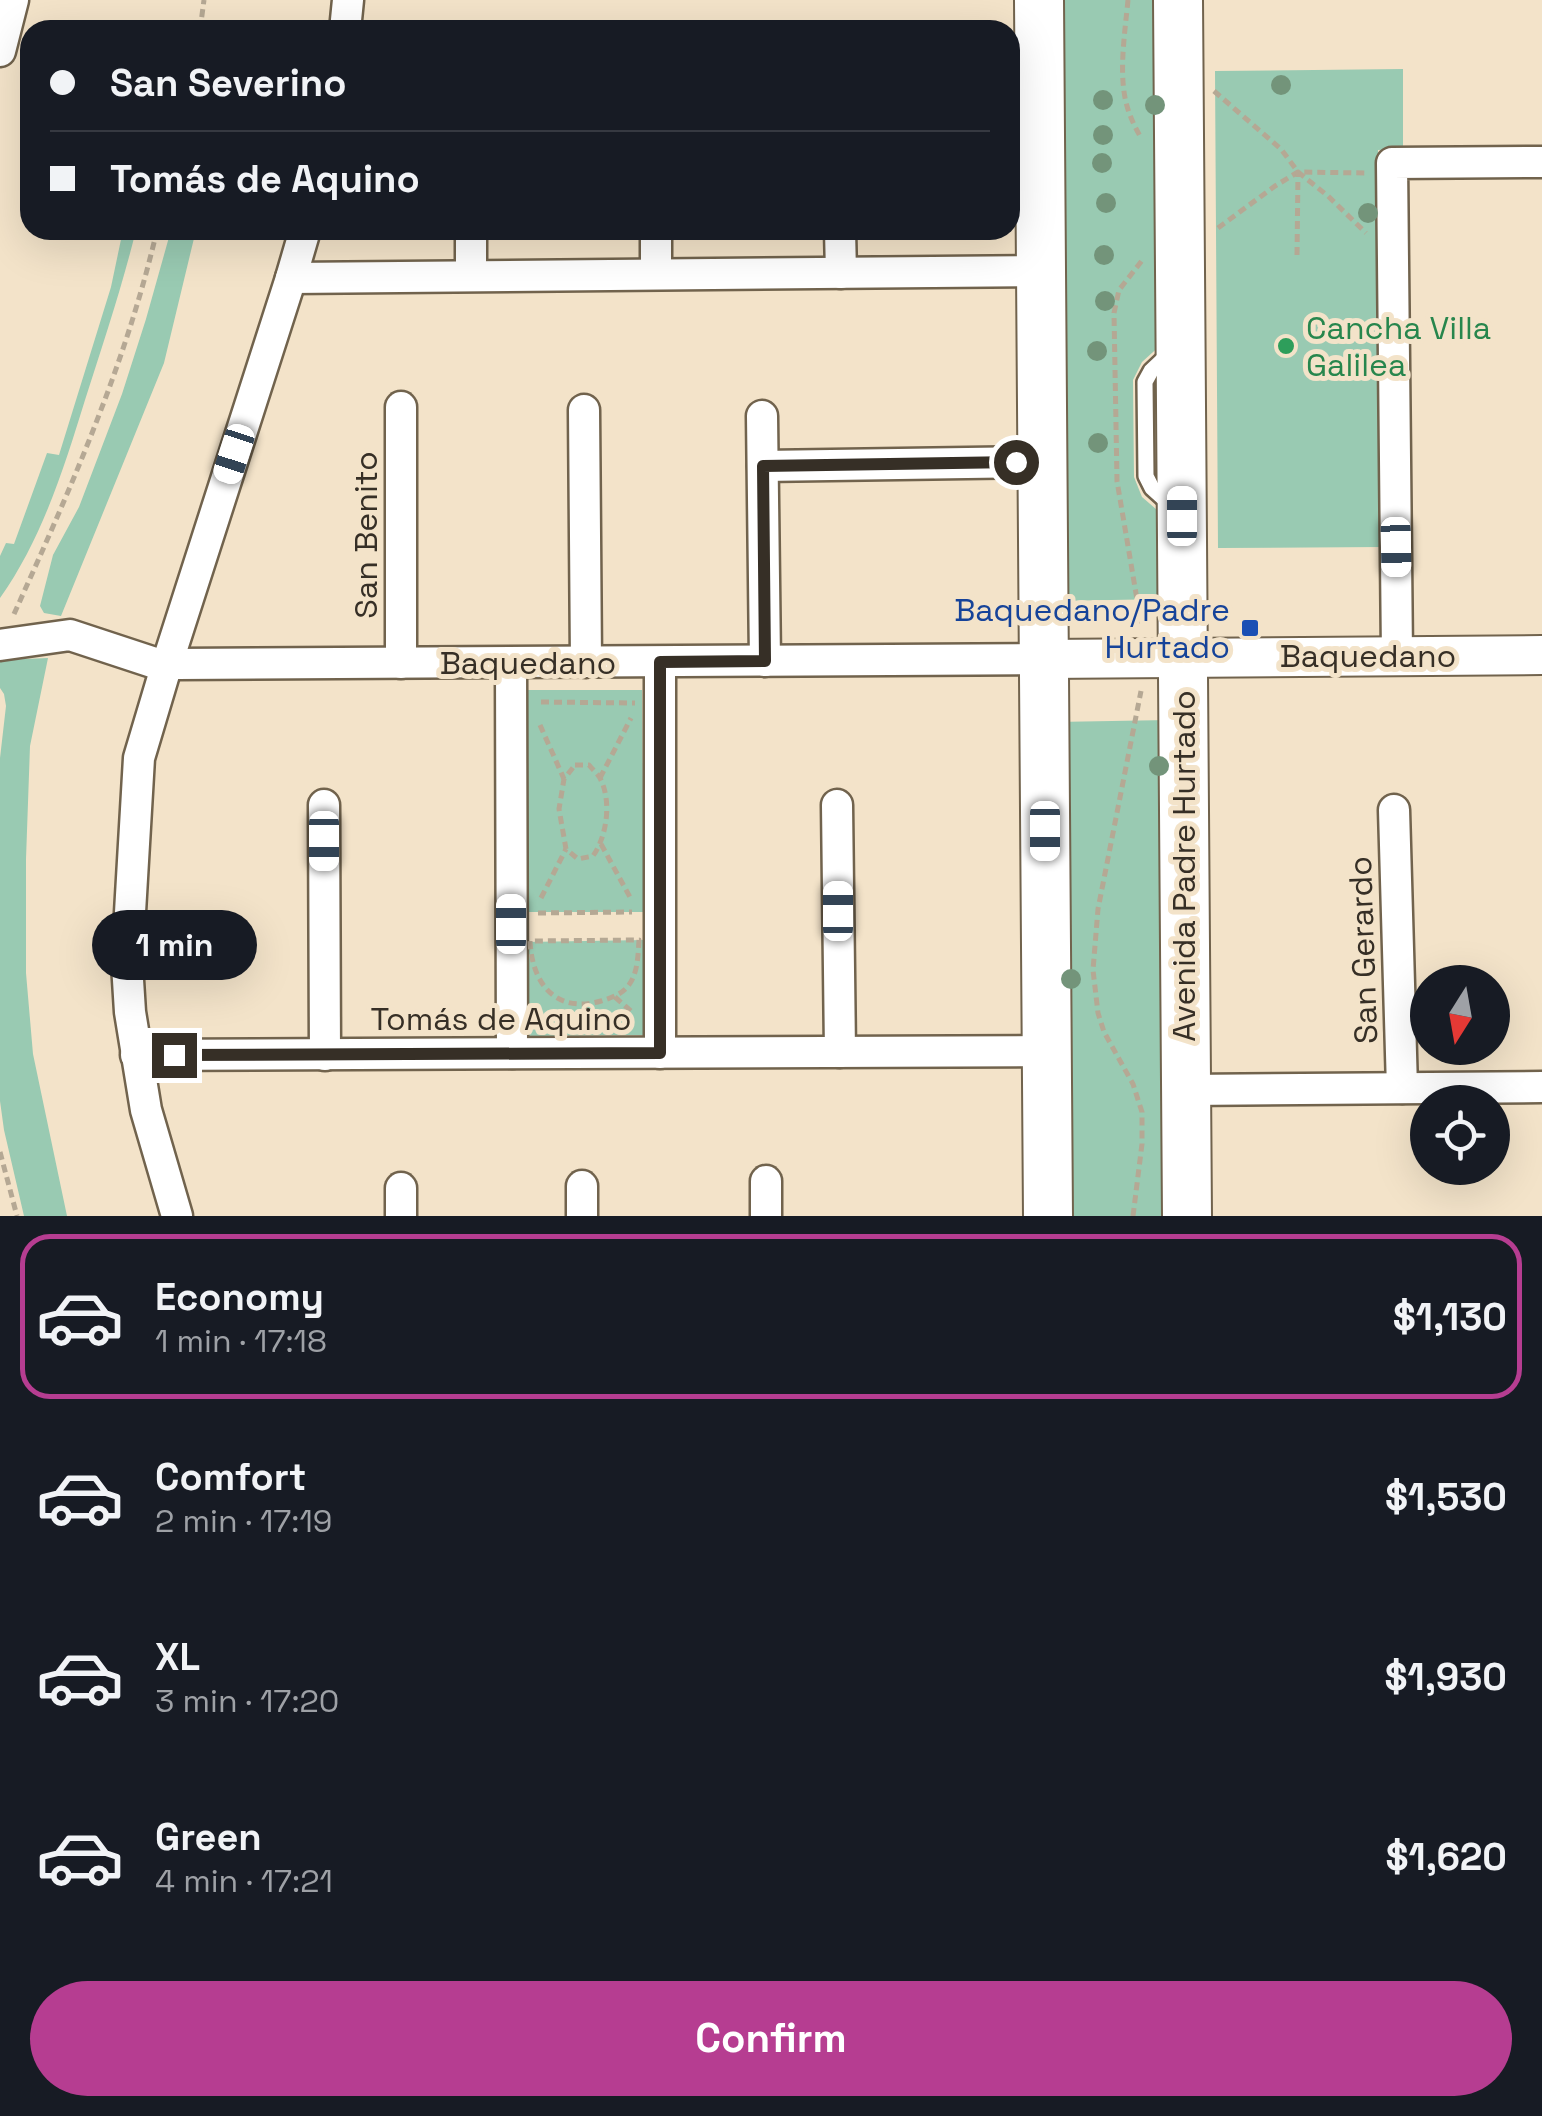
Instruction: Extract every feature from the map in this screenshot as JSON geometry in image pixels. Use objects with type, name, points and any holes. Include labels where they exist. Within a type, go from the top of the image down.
[{"type":"main road","points":[[1039,0],[1048,1216]]},
{"type":"main road","name":"Avenida Padre Hurtado","points":[[1178,0],[1187,1216]]},
{"type":"street","points":[[0,52],[13,0]]},
{"type":"street","points":[[1397,656],[1392,168],[1542,162]]},
{"type":"street","points":[[177,1216],[146,1110],[127,964],[139,758],[302,240]]},
{"type":"street","points":[[471,240],[471,275]]},
{"type":"street","points":[[656,240],[656,274]]},
{"type":"street","points":[[840,240],[841,272]]},
{"type":"street","points":[[291,278],[1042,271]]},
{"type":"street","name":"San Benito","points":[[401,663],[402,408]]},
{"type":"street","points":[[584,410],[586,662]]},
{"type":"street","points":[[762,416],[765,661]]},
{"type":"street","points":[[763,466],[1042,462]]},
{"type":"street","name":"Baquedano","points":[[0,644],[70,634],[158,664],[1542,655]]},
{"type":"street","points":[[660,662],[660,1053]]},
{"type":"street","points":[[511,663],[512,1054]]},
{"type":"street","points":[[324,805],[325,1054]]},
{"type":"street","points":[[838,805],[840,1052]]},
{"type":"street","name":"San Gerardo","points":[[1394,810],[1402,1088]]},
{"type":"street","name":"Tomás de Aquino","points":[[136,1055],[1047,1051]]},
{"type":"street","points":[[1186,1090],[1542,1087]]},
{"type":"street","points":[[766,1182],[766,1216]]},
{"type":"path","points":[[1128,0],[1124,86],[1126,104],[1144,146]]},
{"type":"path","points":[[1206,86],[1219,93],[1281,150],[1298,172],[1376,243],[1393,252]]},
{"type":"path","points":[[1206,237],[1298,172],[1392,168]]},
{"type":"path","points":[[1297,255],[1298,172]]},
{"type":"path","points":[[0,644],[88,443],[136,308],[154,240]]},
{"type":"path","points":[[1141,623],[1117,481],[1114,314],[1119,290],[1150,248]]},
{"type":"path","points":[[1133,1216],[1142,1112],[1133,1084],[1104,1032],[1094,970],[1098,910],[1142,691]]},
{"type":"path","points":[[530,702],[639,704],[600,778]]},
{"type":"path","points":[[537,717],[564,779]]},
{"type":"path","points":[[566,849],[578,858],[593,856],[601,844],[606,814],[600,778],[589,766],[575,765],[564,779],[559,809],[566,849],[534,913],[638,912],[601,844]]},
{"type":"path","points":[[639,940],[630,984],[615,996],[598,1002],[568,1002],[552,996],[531,962],[530,941],[639,940]]},
{"type":"path","points":[[0,1152],[17,1216]]},
{"type":"green space","points":[[1050,0],[1161,0],[1163,343],[1142,362],[1133,380],[1134,477],[1142,497],[1164,516],[1167,599],[1054,601]]},
{"type":"green space","points":[[1403,69],[1403,149],[1378,150],[1382,547],[1218,548],[1215,71]]},
{"type":"green space","points":[[121,240],[133,240],[69,451],[40,527],[0,598],[0,556],[6,543],[14,544],[47,453],[59,455],[111,287]]},
{"type":"green space","points":[[168,240],[194,240],[164,363],[61,616],[44,613],[40,606],[53,555],[79,507],[146,319]]},
{"type":"green space","points":[[48,658],[30,746],[26,973],[33,1054],[67,1216],[24,1216],[0,1101],[0,758],[6,706],[0,688],[0,660]]},
{"type":"green space","points":[[526,690],[642,690],[644,912],[527,912]]},
{"type":"green space","points":[[1169,720],[1174,1216],[1060,1216],[1055,722]]},
{"type":"green space","points":[[645,940],[646,1035],[528,1036],[526,942]]},
{"type":"place","name":"Cancha Villa Galilea","points":[[1286,346]]},
{"type":"place","name":"Baquedano/Padre Hurtado","points":[[1250,628]]},
{"type":"route","points":[[174,1055],[660,1053],[660,662],[765,661],[763,466],[1016,462]]}]
